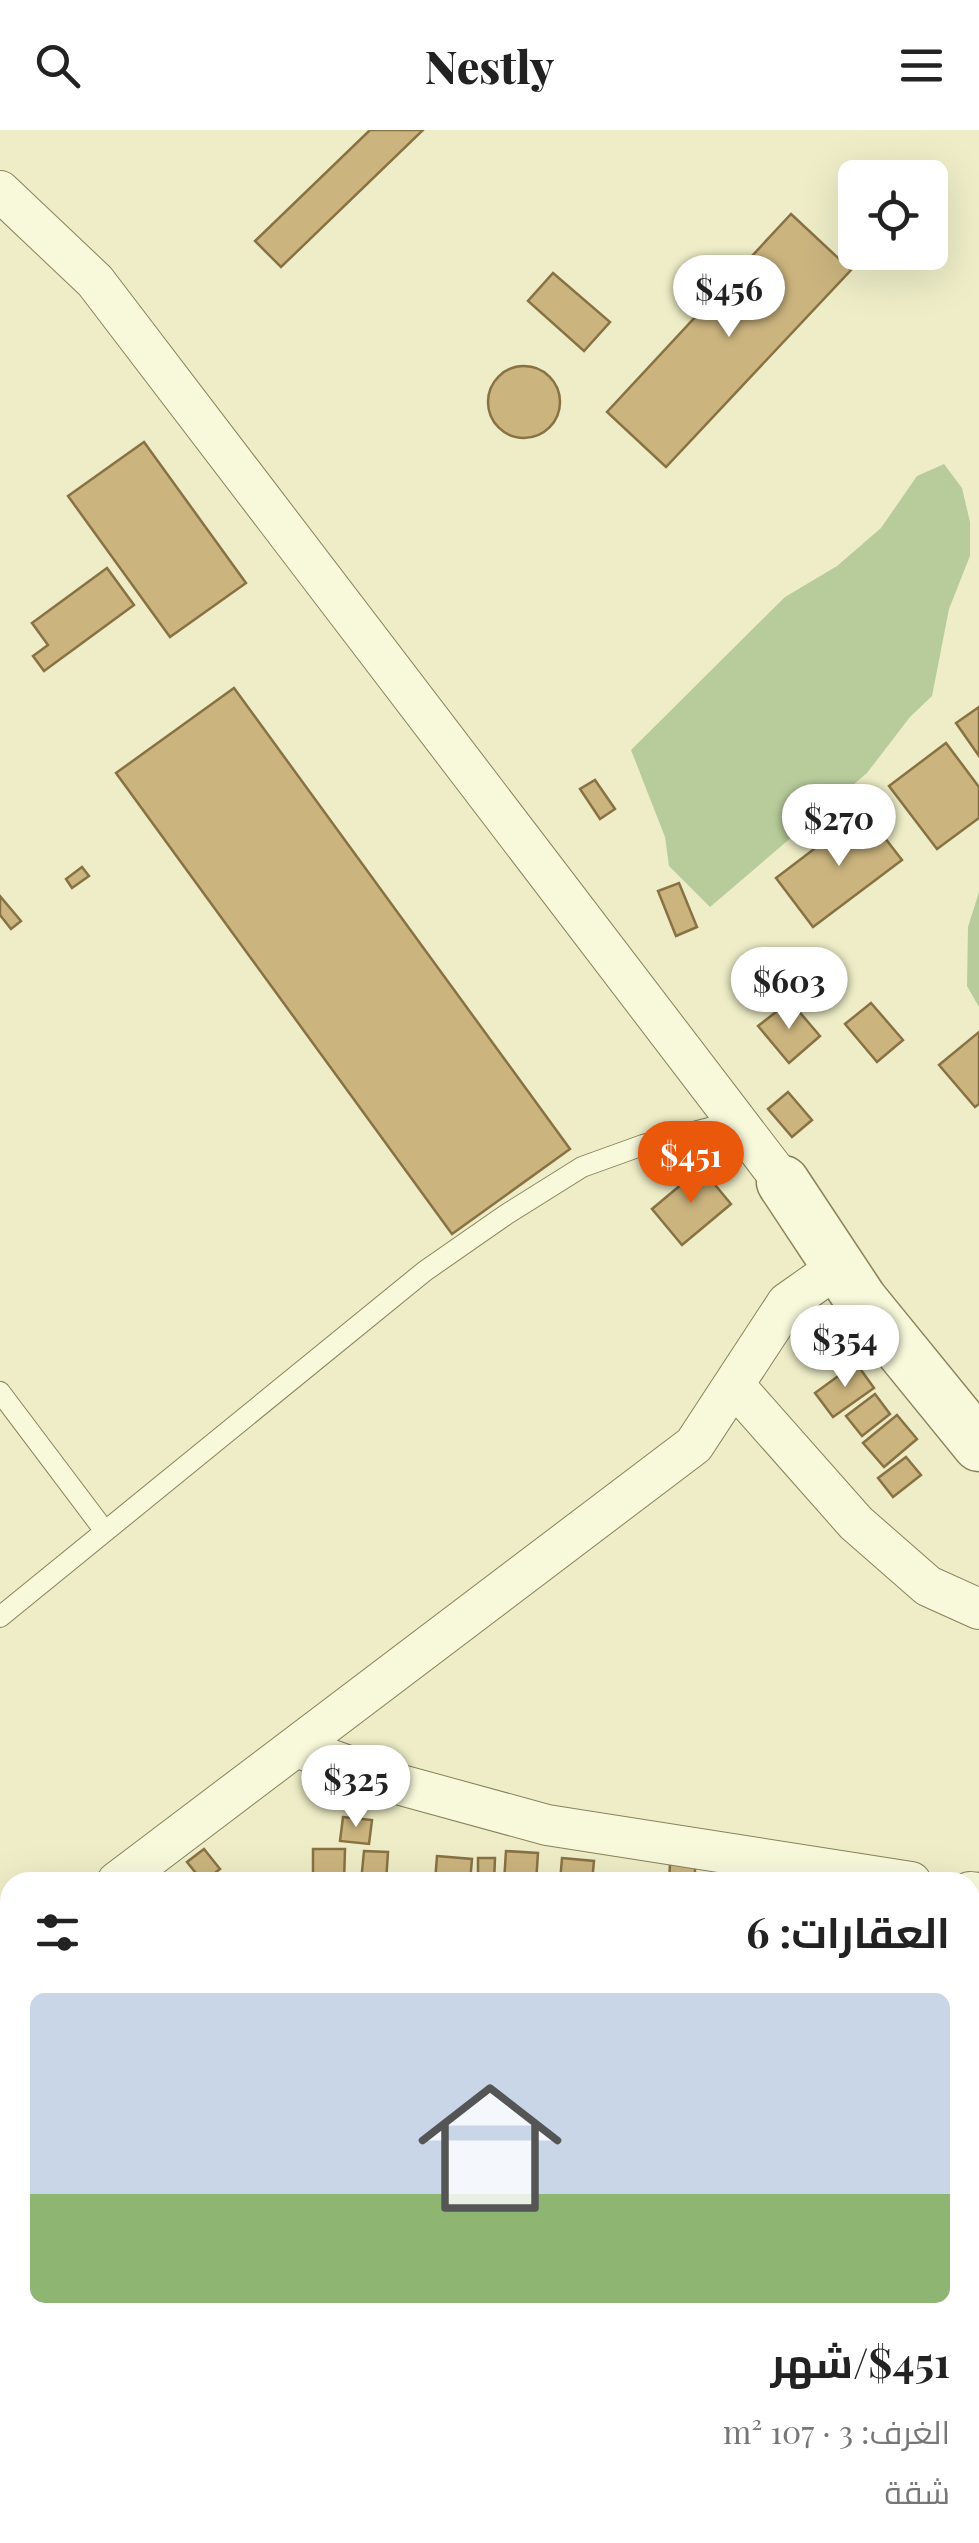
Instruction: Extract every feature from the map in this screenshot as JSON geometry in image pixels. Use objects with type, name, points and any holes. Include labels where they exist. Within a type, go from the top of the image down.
[{"type":"street","points":[[0,191],[94,281],[783,1182],[838,1267],[979,1445]]},
{"type":"street","points":[[130,1872],[694,1444],[787,1304],[838,1267]]},
{"type":"street","points":[[734,1384],[856,1523],[928,1586],[979,1608]]},
{"type":"street","points":[[296,1747],[402,1785],[547,1825],[847,1872]]},
{"type":"lane","points":[[0,1617],[425,1272],[507,1214],[582,1167],[643,1145],[737,1122]]},
{"type":"lane","points":[[0,1392],[104,1530]]},
{"type":"green space","points":[[944,464],[962,488],[970,522],[970,556],[949,609],[932,696],[910,717],[867,773],[710,907],[669,866],[665,837],[631,750],[785,597],[837,566],[881,528],[917,476]]},
{"type":"green space","points":[[979,892],[979,1007],[967,986],[968,927]]},
{"type":"building","points":[[370,130],[423,130],[281,267],[255,241]]},
{"type":"building","points":[[791,214],[838,258],[838,270],[851,270],[666,467],[607,412]]},
{"type":"building","points":[[553,273],[610,322],[584,351],[528,301]]},
{"type":"building","points":[[524,366],[538,368],[550,376],[558,388],[558,416],[550,428],[538,436],[524,438],[510,436],[498,428],[490,416],[488,402],[490,388],[498,376],[510,368]]},
{"type":"building","points":[[144,442],[246,583],[170,637],[68,496]]},
{"type":"building","points":[[107,568],[134,605],[44,671],[33,656],[48,645],[32,623]]},
{"type":"building","points":[[234,688],[570,1149],[452,1234],[116,773]]},
{"type":"building","points":[[979,707],[979,756],[956,723]]},
{"type":"building","points":[[946,743],[979,787],[979,818],[937,849],[889,786]]},
{"type":"building","points":[[595,780],[615,809],[600,819],[580,789]]},
{"type":"building","points":[[864,811],[902,860],[813,927],[776,878]]},
{"type":"building","points":[[82,867],[89,876],[72,888],[66,879]]},
{"type":"building","points":[[679,883],[697,927],[676,936],[658,891]]},
{"type":"building","points":[[0,896],[21,921],[11,929],[0,915]]},
{"type":"building","points":[[790,1001],[820,1036],[789,1063],[758,1026]]},
{"type":"building","points":[[871,1003],[903,1040],[877,1062],[845,1024]]},
{"type":"building","points":[[979,1032],[979,1104],[975,1107],[939,1065]]},
{"type":"building","points":[[788,1092],[812,1120],[792,1137],[768,1109]]},
{"type":"building","points":[[701,1168],[731,1204],[682,1245],[652,1209]]},
{"type":"building","points":[[856,1363],[874,1388],[833,1417],[815,1393]]},
{"type":"building","points":[[875,1394],[890,1414],[862,1436],[846,1416]]},
{"type":"building","points":[[897,1415],[917,1439],[884,1467],[863,1443]]},
{"type":"building","points":[[906,1457],[921,1475],[893,1497],[878,1478]]},
{"type":"building","points":[[343,1817],[372,1820],[369,1844],[340,1841]]},
{"type":"building","points":[[204,1849],[220,1869],[195,1872],[187,1862]]},
{"type":"building","points":[[313,1849],[345,1849],[344,1872],[313,1872]]},
{"type":"building","points":[[364,1851],[388,1852],[387,1872],[362,1872]]},
{"type":"building","points":[[506,1851],[538,1853],[537,1872],[505,1872]]},
{"type":"building","points":[[437,1856],[472,1859],[471,1872],[436,1872]]},
{"type":"building","points":[[478,1858],[495,1858],[494,1872],[478,1872]]},
{"type":"building","points":[[562,1858],[594,1861],[593,1872],[561,1872]]},
{"type":"building","points":[[670,1864],[695,1864],[695,1872],[670,1872]]}]
